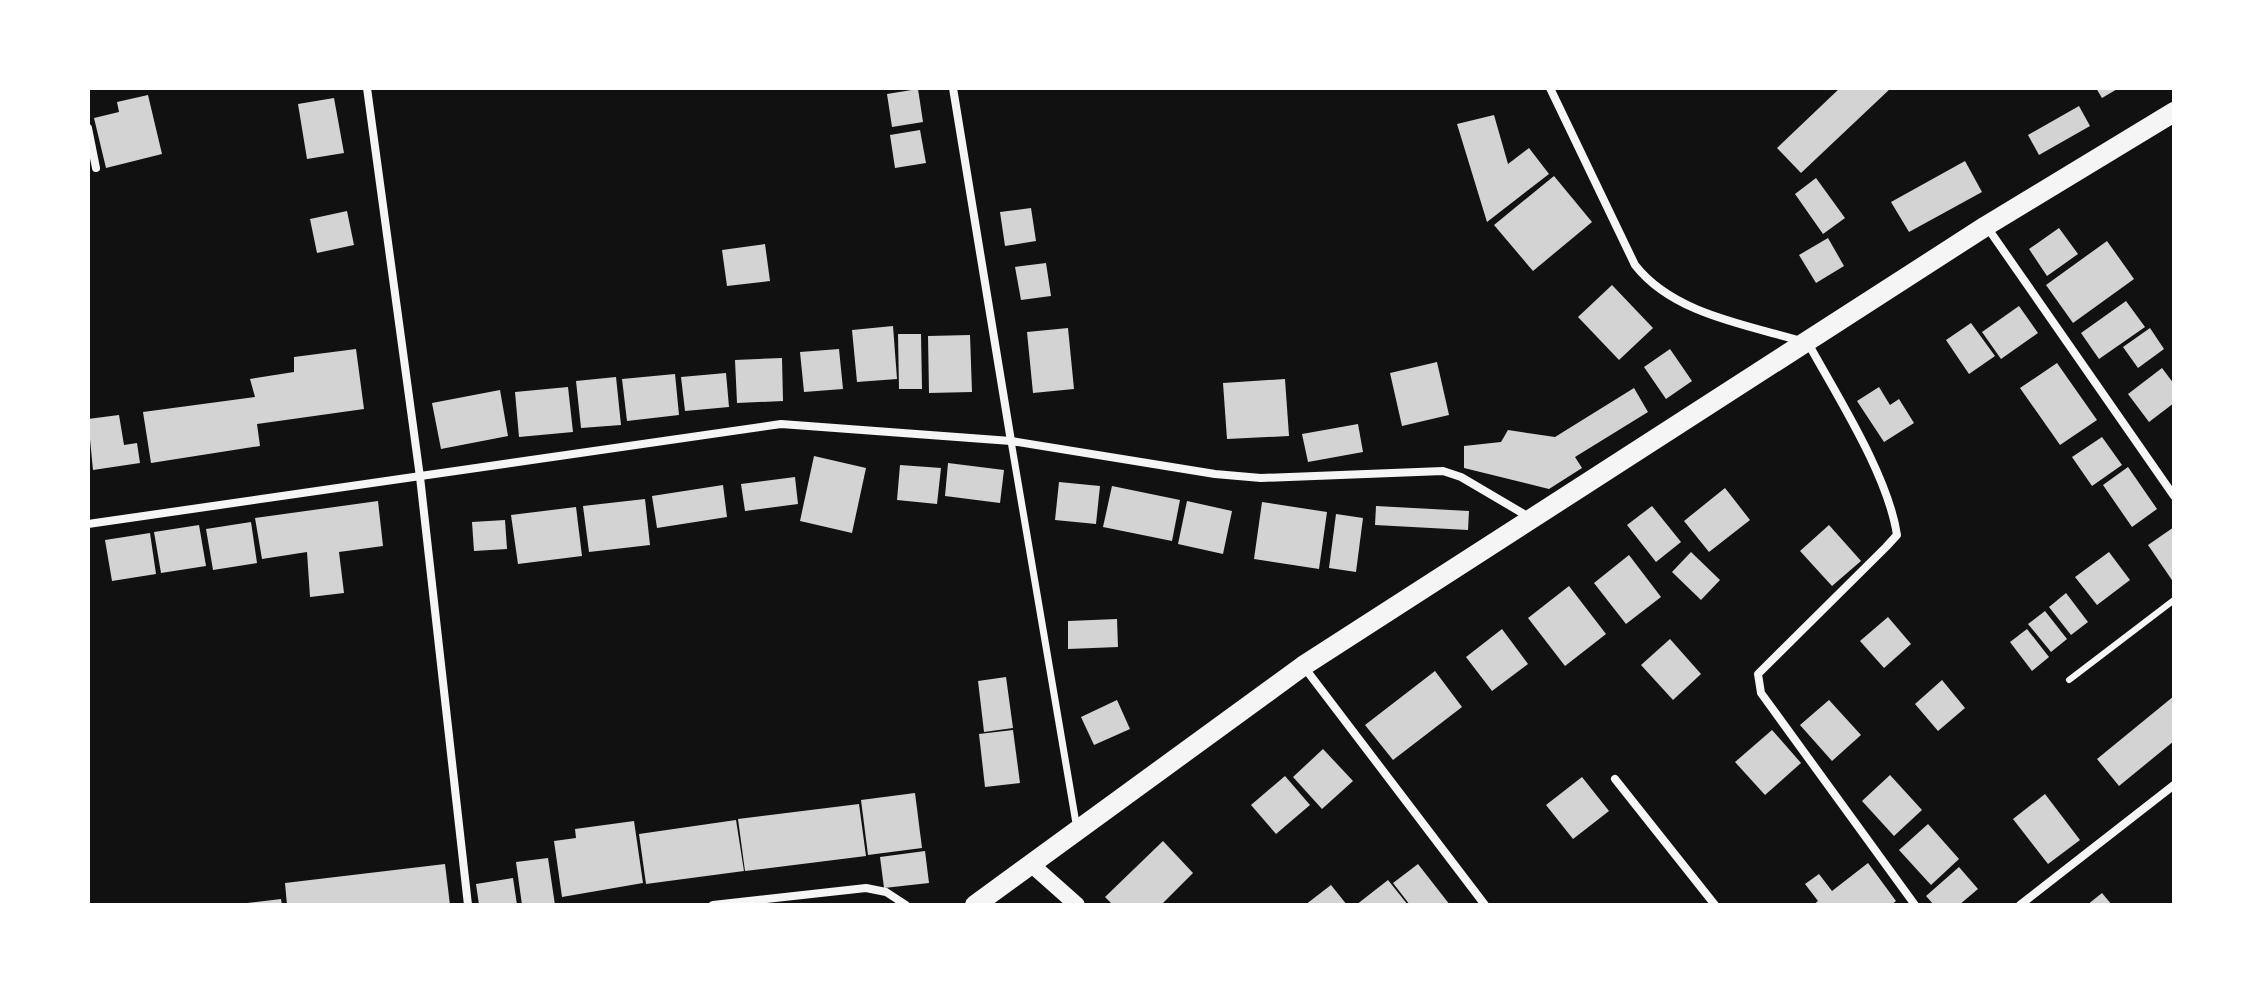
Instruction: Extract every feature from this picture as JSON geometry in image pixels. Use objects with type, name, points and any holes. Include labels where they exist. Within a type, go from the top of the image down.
[{"type":"main road","points":[[975,905],[1303,666],[1986,226],[2174,112]]},
{"type":"main road","points":[[1032,865],[1077,905]]},
{"type":"street","points":[[367,88],[420,477],[468,905]]},
{"type":"street","points":[[953,88],[1077,831]]},
{"type":"street","points":[[1550,88],[1635,265],[1652,287],[1683,304],[1808,343],[1852,423],[1894,514],[1897,535],[1758,674],[1761,693],[1915,905]]},
{"type":"street","points":[[88,128],[96,168]]},
{"type":"street","points":[[1986,226],[2174,496]]},
{"type":"street","points":[[88,524],[781,424],[820,424],[1011,441],[1215,474],[1261,478],[1443,471],[1461,477],[1533,519]]},
{"type":"street","points":[[1303,666],[1485,905]]},
{"type":"street","points":[[1615,779],[1715,905]]},
{"type":"street","points":[[2020,905],[2174,785]]},
{"type":"street","points":[[713,905],[866,888],[886,892],[906,905]]},
{"type":"lane","points":[[2069,680],[2174,600]]},
{"type":"building","points":[[1840,88],[1891,88],[1801,173],[1777,148]]},
{"type":"building","points":[[2096,88],[2119,88],[2102,98]]},
{"type":"building","points":[[918,89],[923,122],[892,127],[887,94]]},
{"type":"building","points":[[148,95],[162,154],[106,168],[94,118],[119,112],[117,102]]},
{"type":"building","points":[[334,98],[344,153],[307,159],[298,104]]},
{"type":"building","points":[[2079,106],[2090,126],[2039,155],[2028,135]]},
{"type":"building","points":[[1494,115],[1508,164],[1529,148],[1549,174],[1487,222],[1457,124]]},
{"type":"building","points":[[920,130],[926,163],[895,168],[890,135]]},
{"type":"building","points":[[1965,161],[1982,192],[1909,232],[1891,202]]},
{"type":"building","points":[[1554,176],[1592,222],[1533,271],[1494,225]]},
{"type":"building","points":[[1816,178],[1845,218],[1823,234],[1795,194]]},
{"type":"building","points":[[1031,208],[1036,241],[1005,246],[1000,212]]},
{"type":"building","points":[[347,211],[354,245],[317,253],[310,219]]},
{"type":"building","points":[[2059,228],[2078,254],[2047,276],[2029,249]]},
{"type":"building","points":[[1828,238],[1844,266],[1816,283],[1799,255]]},
{"type":"building","points":[[2107,241],[2134,279],[2073,323],[2046,285]]},
{"type":"building","points":[[765,244],[770,281],[727,286],[722,250]]},
{"type":"building","points":[[1046,263],[1051,296],[1021,300],[1015,267]]},
{"type":"building","points":[[1612,285],[1653,328],[1619,360],[1578,317]]},
{"type":"building","points":[[2126,301],[2145,327],[2099,359],[2081,333]]},
{"type":"building","points":[[2019,306],[2038,333],[2001,359],[1982,332]]},
{"type":"building","points":[[1971,323],[1995,356],[1969,374],[1946,340]]},
{"type":"building","points":[[893,326],[897,379],[857,382],[852,330]]},
{"type":"building","points":[[1068,328],[1074,389],[1033,393],[1027,332]]},
{"type":"building","points":[[2150,328],[2164,349],[2138,368],[2123,347]]},
{"type":"building","points":[[898,334],[921,334],[922,389],[899,389]]},
{"type":"building","points":[[970,335],[972,392],[929,393],[928,336]]},
{"type":"building","points":[[356,349],[364,409],[257,424],[260,446],[151,463],[143,412],[255,397],[250,379],[294,372],[294,357]]},
{"type":"building","points":[[839,349],[843,389],[804,392],[800,352]]},
{"type":"building","points":[[1670,349],[1692,381],[1666,399],[1644,367]]},
{"type":"building","points":[[782,358],[783,401],[737,403],[735,360]]},
{"type":"building","points":[[1437,362],[1449,415],[1402,426],[1390,373]]},
{"type":"building","points":[[2057,363],[2097,420],[2060,445],[2020,388]]},
{"type":"building","points":[[2162,368],[2174,384],[2174,403],[2149,422],[2128,394]]},
{"type":"building","points":[[726,373],[729,407],[685,411],[681,377]]},
{"type":"building","points":[[675,374],[679,415],[627,421],[622,379]]},
{"type":"building","points":[[616,377],[621,425],[581,428],[576,381]]},
{"type":"building","points":[[1285,379],[1289,436],[1227,439],[1223,383]]},
{"type":"building","points":[[568,387],[573,432],[519,437],[515,392]]},
{"type":"building","points":[[1879,387],[1890,405],[1899,399],[1914,423],[1884,442],[1857,401]]},
{"type":"building","points":[[1634,388],[1648,412],[1575,457],[1582,468],[1549,489],[1464,468],[1464,446],[1501,442],[1508,430],[1555,437]]},
{"type":"building","points":[[500,390],[508,436],[441,449],[432,403]]},
{"type":"building","points":[[119,415],[124,445],[137,443],[140,463],[93,470],[88,419]]},
{"type":"building","points":[[1358,424],[1363,452],[1308,462],[1302,434]]},
{"type":"building","points":[[2102,437],[2122,465],[2092,486],[2072,457]]},
{"type":"building","points":[[814,456],[866,468],[852,533],[800,521]]},
{"type":"building","points":[[948,463],[1004,470],[1000,503],[945,496]]},
{"type":"building","points":[[900,465],[941,468],[937,504],[897,500]]},
{"type":"building","points":[[2128,467],[2157,509],[2132,527],[2103,485]]},
{"type":"building","points":[[795,477],[798,504],[745,511],[741,484]]},
{"type":"building","points":[[1059,482],[1100,486],[1096,524],[1055,520]]},
{"type":"building","points":[[723,485],[727,517],[657,528],[652,496]]},
{"type":"building","points":[[1112,486],[1180,500],[1172,541],[1103,527]]},
{"type":"building","points":[[1725,488],[1750,520],[1709,552],[1684,521]]},
{"type":"building","points":[[645,499],[650,545],[589,552],[583,506]]},
{"type":"building","points":[[378,501],[383,546],[339,552],[344,593],[310,597],[307,552],[262,559],[255,518]]},
{"type":"building","points":[[1187,501],[1232,511],[1223,554],[1178,544]]},
{"type":"building","points":[[1262,502],[1327,512],[1319,569],[1254,559]]},
{"type":"building","points":[[1376,506],[1469,511],[1468,530],[1375,525]]},
{"type":"building","points":[[1652,506],[1681,542],[1656,562],[1627,525]]},
{"type":"building","points":[[576,507],[582,556],[518,564],[511,515]]},
{"type":"building","points":[[1336,514],[1363,518],[1356,572],[1329,568]]},
{"type":"building","points":[[505,520],[507,549],[474,551],[472,522]]},
{"type":"building","points":[[251,522],[257,563],[213,570],[206,529]]},
{"type":"building","points":[[199,525],[206,566],[161,573],[154,532]]},
{"type":"building","points":[[1829,525],[1861,561],[1832,586],[1800,551]]},
{"type":"building","points":[[2174,527],[2174,583],[2148,545]]},
{"type":"building","points":[[150,533],[156,574],[112,581],[105,540]]},
{"type":"building","points":[[1691,552],[1720,580],[1701,600],[1672,572]]},
{"type":"building","points":[[2109,552],[2130,580],[2097,605],[2075,577]]},
{"type":"building","points":[[1629,555],[1661,597],[1626,624],[1594,583]]},
{"type":"building","points":[[1569,586],[1606,634],[1565,666],[1528,618]]},
{"type":"building","points":[[2066,593],[2088,622],[2071,635],[2049,607]]},
{"type":"building","points":[[2045,611],[2067,639],[2051,652],[2028,624]]},
{"type":"building","points":[[1888,617],[1911,644],[1884,668],[1860,641]]},
{"type":"building","points":[[1117,619],[1118,647],[1068,649],[1068,621]]},
{"type":"building","points":[[1502,629],[1528,664],[1492,691],[1466,657]]},
{"type":"building","points":[[2027,629],[2049,657],[2032,671],[2010,642]]},
{"type":"building","points":[[1670,639],[1701,674],[1673,700],[1641,665]]},
{"type":"building","points":[[1435,671],[1462,707],[1393,760],[1365,725]]},
{"type":"building","points":[[1006,677],[1013,728],[984,732],[978,681]]},
{"type":"building","points":[[1942,680],[1965,708],[1938,731],[1915,704]]},
{"type":"building","points":[[2174,696],[2174,741],[2119,786],[2097,759]]},
{"type":"building","points":[[1117,700],[1130,729],[1094,745],[1081,717]]},
{"type":"building","points":[[1829,700],[1861,735],[1832,761],[1800,725]]},
{"type":"building","points":[[1013,730],[1020,783],[985,787],[979,734]]},
{"type":"building","points":[[1772,730],[1801,763],[1765,795],[1735,762]]},
{"type":"building","points":[[1323,749],[1353,781],[1322,809],[1293,777]]},
{"type":"building","points":[[1890,775],[1922,810],[1894,836],[1862,801]]},
{"type":"building","points":[[1285,776],[1310,805],[1276,834],[1251,805]]},
{"type":"building","points":[[1582,777],[1609,811],[1573,839],[1546,805]]},
{"type":"building","points":[[915,793],[922,848],[868,855],[861,800]]},
{"type":"building","points":[[2045,794],[2080,840],[2048,864],[2013,819]]},
{"type":"building","points":[[859,804],[866,856],[745,871],[738,819]]},
{"type":"building","points":[[736,820],[744,871],[646,884],[639,834]]},
{"type":"building","points":[[634,821],[643,883],[562,897],[554,841],[576,838],[575,829]]},
{"type":"building","points":[[1928,824],[1959,859],[1931,885],[1899,850]]},
{"type":"building","points":[[1163,841],[1193,873],[1161,905],[1113,905],[1105,897]]},
{"type":"building","points":[[925,851],[929,883],[884,888],[880,857]]},
{"type":"building","points":[[548,858],[555,905],[522,905],[516,862]]},
{"type":"building","points":[[1868,863],[1896,901],[1891,905],[1813,905],[1818,901],[1805,884],[1819,874],[1832,891]]},
{"type":"building","points":[[445,864],[450,905],[287,905],[285,883]]},
{"type":"building","points":[[1418,864],[1450,905],[1410,905],[1393,883]]},
{"type":"building","points":[[1959,867],[1978,889],[1959,905],[1934,905],[1926,896]]},
{"type":"building","points":[[513,878],[517,905],[479,905],[476,884]]},
{"type":"building","points":[[1388,880],[1408,905],[1356,905]]},
{"type":"building","points":[[1331,885],[1347,905],[1305,905]]},
{"type":"building","points":[[2102,893],[2112,905],[2087,905]]},
{"type":"building","points":[[281,899],[282,905],[247,905],[247,903]]}]
